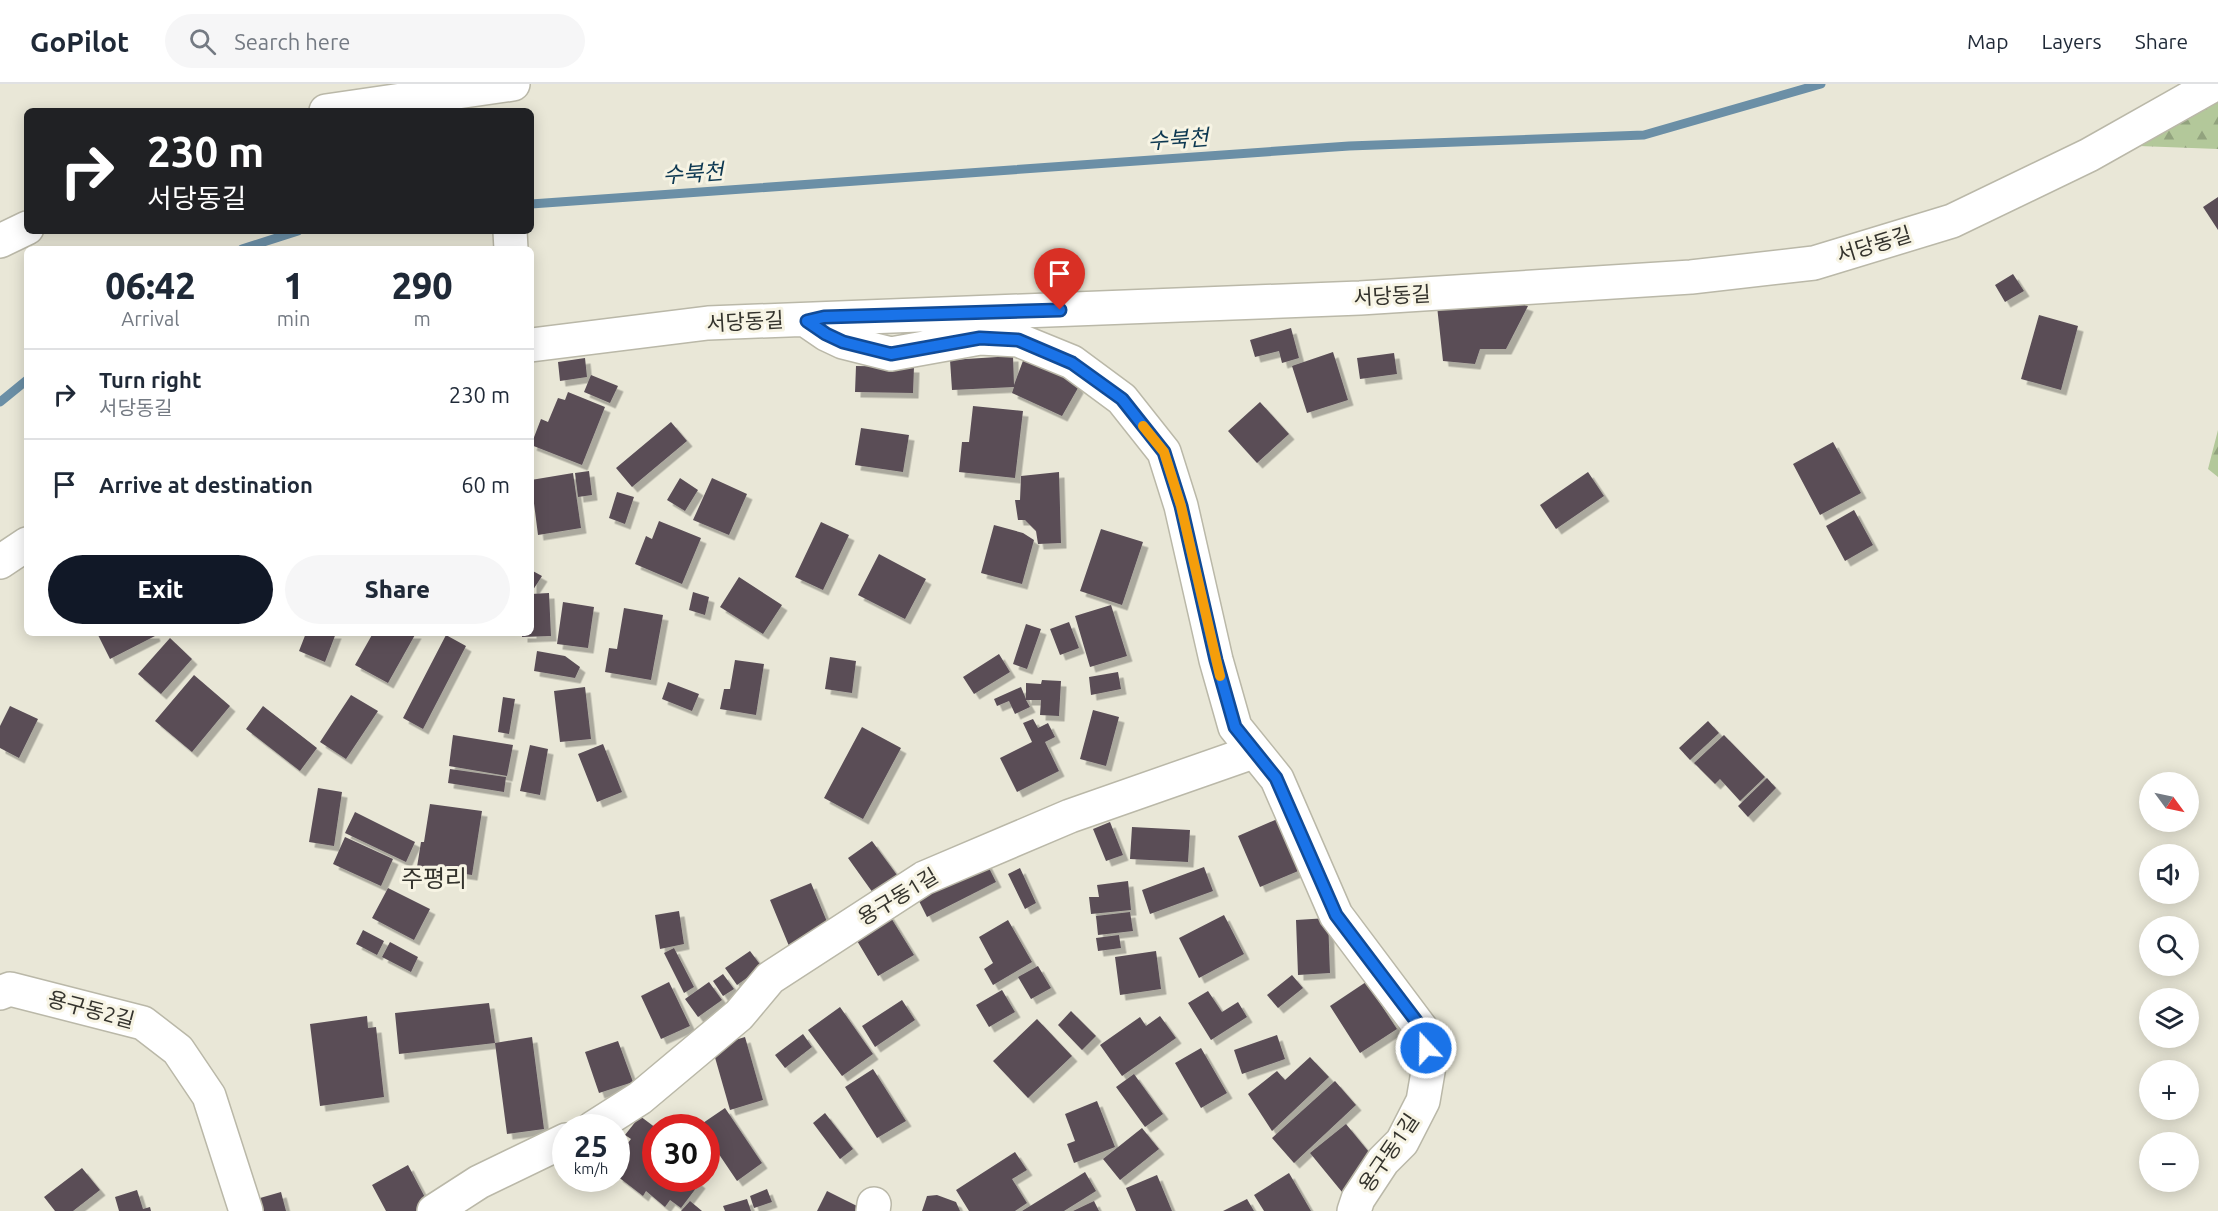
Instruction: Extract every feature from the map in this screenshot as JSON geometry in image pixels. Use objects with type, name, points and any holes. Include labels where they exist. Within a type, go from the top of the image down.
[{"type":"street","name":"서당동길","points":[[534,345],[708,323],[1360,298],[1691,277],[1814,263],[1952,221],[2089,155],[2215,84]]},
{"type":"street","points":[[357,108],[503,94]]},
{"type":"street","points":[[0,241],[24,229]]},
{"type":"street","name":"용구동1길","points":[[807,321],[843,342],[891,354],[980,338],[1018,340],[1072,363],[1122,399],[1164,452],[1181,506],[1224,692],[1235,727],[1276,778],[1336,915],[1423,1030],[1430,1066],[1423,1101],[1402,1142],[1383,1161],[1358,1199],[1354,1211]]},
{"type":"street","points":[[0,562],[24,546]]},
{"type":"street","name":"용구동1길","points":[[615,1114],[640,1098],[739,1015],[770,978],[924,878],[1070,816],[1253,752]]},
{"type":"street","name":"용구동2길","points":[[0,993],[10,989],[143,1023],[178,1050],[209,1096],[246,1211]]},
{"type":"street","points":[[434,1211],[479,1182],[552,1147]]},
{"type":"green space","points":[[2218,101],[2218,149],[2139,146]]},
{"type":"green space","points":[[2218,430],[2218,477],[2208,469]]},
{"type":"building","points":[[2218,197],[2218,230],[2203,207]]},
{"type":"building","points":[[2013,274],[2024,291],[2005,302],[1995,285]]},
{"type":"building","points":[[1510,300],[1528,306],[1506,349],[1480,349],[1475,364],[1443,361],[1437,306]]},
{"type":"building","points":[[2039,315],[2078,326],[2061,390],[2021,379]]},
{"type":"building","points":[[1291,328],[1299,358],[1282,363],[1279,351],[1255,357],[1250,340]]},
{"type":"building","points":[[1333,352],[1348,400],[1307,413],[1292,366]]},
{"type":"building","points":[[1394,353],[1397,374],[1360,379],[1357,358]]},
{"type":"building","points":[[1013,356],[1014,385],[1024,358],[1074,379],[1078,388],[1062,416],[1012,393],[1014,387],[952,390],[950,360]]},
{"type":"building","points":[[585,358],[587,377],[560,381],[558,362]]},
{"type":"building","points":[[856,366],[914,367],[913,393],[855,392]]},
{"type":"building","points":[[591,375],[618,386],[610,403],[584,392]]},
{"type":"building","points":[[568,392],[605,407],[582,465],[534,446],[534,437],[541,419],[548,422],[558,398],[565,400]]},
{"type":"building","points":[[1260,402],[1289,434],[1257,463],[1228,431]]},
{"type":"building","points":[[973,406],[1023,411],[1015,478],[959,472],[962,442],[969,442]]},
{"type":"building","points":[[671,422],[687,441],[632,487],[616,468]]},
{"type":"building","points":[[861,428],[909,435],[903,472],[855,465]]},
{"type":"building","points":[[1833,442],[1861,493],[1820,515],[1793,464]]},
{"type":"building","points":[[589,471],[592,495],[578,497],[575,473]]},
{"type":"building","points":[[1059,472],[1061,543],[1038,544],[1036,531],[1025,520],[1018,520],[1015,500],[1020,500],[1021,476]]},
{"type":"building","points":[[1588,472],[1604,496],[1556,529],[1540,505]]},
{"type":"building","points":[[573,473],[581,528],[538,535],[534,480]]},
{"type":"building","points":[[680,478],[698,490],[685,511],[667,500]]},
{"type":"building","points":[[712,478],[747,494],[729,535],[693,520]]},
{"type":"building","points":[[617,492],[634,497],[625,524],[609,518]]},
{"type":"building","points":[[1854,510],[1873,545],[1845,561],[1826,526]]},
{"type":"building","points":[[659,521],[701,538],[682,584],[635,564],[646,536],[652,539]]},
{"type":"building","points":[[821,522],[849,535],[823,590],[795,577]]},
{"type":"building","points":[[994,525],[1023,533],[1034,540],[1022,584],[981,573]]},
{"type":"building","points":[[1101,529],[1143,542],[1122,605],[1080,591]]},
{"type":"building","points":[[879,554],[926,579],[905,619],[858,595]]},
{"type":"building","points":[[534,572],[542,576],[534,588]]},
{"type":"building","points":[[739,577],[782,605],[763,634],[720,607]]},
{"type":"building","points":[[693,592],[709,597],[705,615],[689,610]]},
{"type":"building","points":[[549,593],[551,636],[522,637],[534,636],[534,594]]},
{"type":"building","points":[[563,602],[594,607],[588,648],[557,644]]},
{"type":"building","points":[[1111,605],[1127,656],[1090,667],[1075,616]]},
{"type":"building","points":[[624,608],[663,615],[651,680],[605,672],[609,648],[617,649]]},
{"type":"building","points":[[1069,622],[1079,648],[1060,655],[1050,629]]},
{"type":"building","points":[[1026,624],[1041,629],[1027,669],[1013,664]]},
{"type":"building","points":[[98,636],[155,636],[110,659]]},
{"type":"building","points":[[305,636],[335,636],[325,662],[299,651]]},
{"type":"building","points":[[371,636],[414,636],[388,683],[355,665]]},
{"type":"building","points":[[445,636],[466,646],[423,729],[403,718]]},
{"type":"building","points":[[170,638],[192,659],[161,694],[138,674]]},
{"type":"building","points":[[537,651],[565,656],[580,667],[575,678],[534,671]]},
{"type":"building","points":[[999,654],[1010,672],[974,694],[963,677]]},
{"type":"building","points":[[830,657],[856,661],[852,693],[825,689]]},
{"type":"building","points":[[735,660],[764,664],[756,715],[720,709],[724,689],[730,689]]},
{"type":"building","points":[[1118,672],[1121,689],[1091,695],[1089,677]]},
{"type":"building","points":[[194,675],[230,706],[192,752],[155,721]]},
{"type":"building","points":[[1042,680],[1061,681],[1059,716],[1040,715],[1041,700],[1026,700],[1030,707],[1015,714],[1009,701],[997,706],[994,699],[1021,687],[1026,699],[1026,683],[1041,684]]},
{"type":"building","points":[[668,682],[699,694],[692,711],[662,699]]},
{"type":"building","points":[[585,687],[591,739],[560,742],[554,691]]},
{"type":"building","points":[[351,695],[378,711],[346,759],[320,742]]},
{"type":"building","points":[[503,697],[515,699],[509,734],[498,732]]},
{"type":"building","points":[[10,706],[38,719],[19,758],[0,748],[0,726]]},
{"type":"building","points":[[263,706],[317,748],[300,771],[246,729]]},
{"type":"building","points":[[1093,710],[1119,717],[1106,766],[1080,759]]},
{"type":"building","points":[[1033,719],[1038,728],[1048,723],[1055,737],[1045,742],[1059,771],[1017,792],[1000,758],[1032,742],[1023,723]]},
{"type":"building","points":[[1708,721],[1719,733],[1690,760],[1679,748]]},
{"type":"building","points":[[862,727],[901,748],[863,819],[824,798]]},
{"type":"building","points":[[453,735],[513,745],[507,776],[449,766]]},
{"type":"building","points":[[1724,735],[1765,777],[1740,801],[1720,779],[1715,784],[1694,763]]},
{"type":"building","points":[[603,744],[622,792],[597,802],[578,754]]},
{"type":"building","points":[[530,745],[548,749],[540,795],[520,791]]},
{"type":"building","points":[[450,769],[506,777],[504,792],[448,783]]},
{"type":"building","points":[[1767,778],[1776,788],[1748,817],[1738,806]]},
{"type":"building","points":[[318,788],[342,792],[334,846],[309,842]]},
{"type":"building","points":[[430,804],[482,811],[472,875],[417,867],[421,842],[424,842]]},
{"type":"building","points":[[355,812],[415,842],[406,862],[345,833]]},
{"type":"building","points":[[1282,817],[1303,869],[1260,887],[1238,836]]},
{"type":"building","points":[[1110,822],[1123,855],[1106,861],[1093,829]]},
{"type":"building","points":[[1132,827],[1190,830],[1188,862],[1130,859]]},
{"type":"building","points":[[345,837],[393,859],[381,886],[333,864]]},
{"type":"building","points":[[872,841],[897,875],[873,893],[848,858]]},
{"type":"building","points":[[984,858],[996,882],[927,917],[915,893]]},
{"type":"building","points":[[1204,867],[1213,891],[1150,914],[1142,890]]},
{"type":"building","points":[[1020,868],[1036,903],[1025,909],[1008,874]]},
{"type":"building","points":[[1128,881],[1131,910],[1091,914],[1089,897],[1099,897],[1097,885]]},
{"type":"building","points":[[811,883],[830,929],[789,946],[770,900]]},
{"type":"building","points":[[388,888],[430,909],[414,940],[372,918]]},
{"type":"building","points":[[679,911],[684,944],[660,949],[655,915]]},
{"type":"building","points":[[1130,912],[1133,931],[1098,935],[1096,916]]},
{"type":"building","points":[[888,913],[914,955],[878,976],[853,934]]},
{"type":"building","points":[[1224,915],[1244,954],[1199,978],[1179,938]]},
{"type":"building","points":[[1328,918],[1330,973],[1298,975],[1296,920]]},
{"type":"building","points":[[1008,920],[1032,962],[993,985],[984,969],[993,963],[979,937]]},
{"type":"building","points":[[363,930],[384,941],[377,955],[356,944]]},
{"type":"building","points":[[1119,935],[1121,948],[1098,951],[1096,938]]},
{"type":"building","points":[[390,942],[418,957],[411,972],[382,957]]},
{"type":"building","points":[[674,948],[694,987],[684,993],[664,953]]},
{"type":"building","points":[[750,951],[762,967],[737,985],[725,968]]},
{"type":"building","points":[[1156,951],[1161,989],[1120,995],[1115,957]]},
{"type":"building","points":[[1038,966],[1051,988],[1031,999],[1018,977]]},
{"type":"building","points":[[723,974],[734,989],[723,996],[713,981]]},
{"type":"building","points":[[1292,975],[1303,988],[1278,1008],[1267,995]]},
{"type":"building","points":[[669,982],[690,1026],[661,1039],[641,996]]},
{"type":"building","points":[[709,982],[722,1000],[698,1017],[685,999]]},
{"type":"building","points":[[1366,982],[1397,1029],[1360,1053],[1330,1006]]},
{"type":"building","points":[[1002,990],[1015,1012],[989,1027],[976,1005]]},
{"type":"building","points":[[1208,991],[1222,1012],[1238,1002],[1247,1017],[1211,1040],[1188,1003]]},
{"type":"building","points":[[902,1000],[915,1020],[875,1047],[862,1026]]},
{"type":"building","points":[[489,1003],[495,1043],[399,1054],[395,1013]]},
{"type":"building","points":[[840,1007],[873,1054],[842,1076],[808,1030]]},
{"type":"building","points":[[1071,1011],[1096,1036],[1082,1050],[1058,1025]]},
{"type":"building","points":[[367,1016],[368,1028],[376,1027],[384,1097],[320,1106],[310,1024]]},
{"type":"building","points":[[1160,1016],[1176,1038],[1122,1076],[1100,1045],[1140,1017],[1146,1026]]},
{"type":"building","points":[[1037,1019],[1072,1056],[1028,1098],[993,1061]]},
{"type":"building","points":[[803,1034],[812,1047],[785,1068],[775,1055]]},
{"type":"building","points":[[1277,1035],[1285,1059],[1242,1074],[1234,1050]]},
{"type":"building","points":[[532,1037],[544,1129],[507,1134],[495,1043]]},
{"type":"building","points":[[745,1037],[763,1100],[730,1110],[712,1047]]},
{"type":"building","points":[[618,1041],[633,1082],[599,1093],[585,1052]]},
{"type":"building","points":[[1201,1048],[1227,1093],[1201,1108],[1175,1063]]},
{"type":"building","points":[[1310,1057],[1329,1077],[1272,1131],[1248,1094],[1277,1071],[1285,1080]]},
{"type":"building","points":[[873,1069],[906,1121],[877,1138],[845,1087]]},
{"type":"building","points":[[1134,1074],[1163,1114],[1145,1127],[1116,1087]]},
{"type":"building","points":[[1335,1081],[1356,1105],[1294,1163],[1272,1138]]},
{"type":"building","points":[[1097,1101],[1115,1147],[1074,1163],[1067,1144],[1075,1141],[1065,1114]]},
{"type":"building","points":[[725,1108],[762,1163],[737,1181],[720,1156],[720,1114],[716,1114]]},
{"type":"building","points":[[825,1113],[853,1149],[840,1159],[813,1123]]},
{"type":"building","points":[[640,1116],[642,1118],[642,1192],[645,1192],[643,1196],[630,1186],[630,1129]]},
{"type":"building","points":[[1346,1124],[1378,1163],[1342,1192],[1310,1153]]},
{"type":"building","points":[[1142,1128],[1159,1149],[1120,1180],[1103,1159]]},
{"type":"building","points":[[1015,1152],[1027,1170],[1012,1179],[1027,1203],[1015,1211],[969,1211],[956,1190]]},
{"type":"building","points":[[408,1165],[429,1205],[416,1211],[386,1211],[372,1185]]},
{"type":"building","points":[[82,1168],[100,1190],[73,1211],[55,1211],[44,1197]]},
{"type":"building","points":[[1085,1172],[1096,1191],[1064,1211],[1022,1211]]},
{"type":"building","points":[[1289,1173],[1311,1211],[1264,1211],[1254,1195]]},
{"type":"building","points":[[1157,1175],[1172,1211],[1136,1211],[1126,1188]]},
{"type":"building","points":[[767,1189],[772,1202],[754,1208],[750,1196]]},
{"type":"building","points":[[137,1190],[143,1209],[150,1207],[151,1211],[119,1211],[115,1197]]},
{"type":"building","points":[[827,1191],[863,1209],[862,1211],[817,1211]]},
{"type":"building","points":[[281,1192],[286,1211],[264,1211],[260,1198]]},
{"type":"building","points":[[647,1192],[693,1192],[681,1208],[670,1200],[665,1207]]},
{"type":"building","points":[[937,1195],[956,1202],[960,1211],[922,1211],[927,1196]]},
{"type":"building","points":[[747,1199],[751,1211],[725,1211],[723,1206]]},
{"type":"building","points":[[1247,1199],[1254,1211],[1223,1211]]},
{"type":"building","points":[[690,1201],[702,1211],[681,1211]]},
{"type":"building","points":[[1094,1201],[1099,1211],[1073,1211]]},
{"type":"waterway","name":"수북천","points":[[534,204],[1349,146],[1644,135],[1821,84]]},
{"type":"waterway","name":"수북천","points":[[251,246],[289,234]]},
{"type":"waterway","name":"수북천","points":[[0,402],[24,382]]},
{"type":"slow traffic","points":[[1143,426],[1164,452],[1181,506],[1220,676]]},
{"type":"district","name":"주평리","points":[[434,879]]},
{"type":"route","points":[[1060,310],[824,317],[807,321],[843,342],[891,354],[980,338],[1018,340],[1072,363],[1122,399],[1164,452],[1181,506],[1208,616],[1216,660],[1235,727],[1276,778],[1336,915],[1423,1030],[1426,1048]]}]
